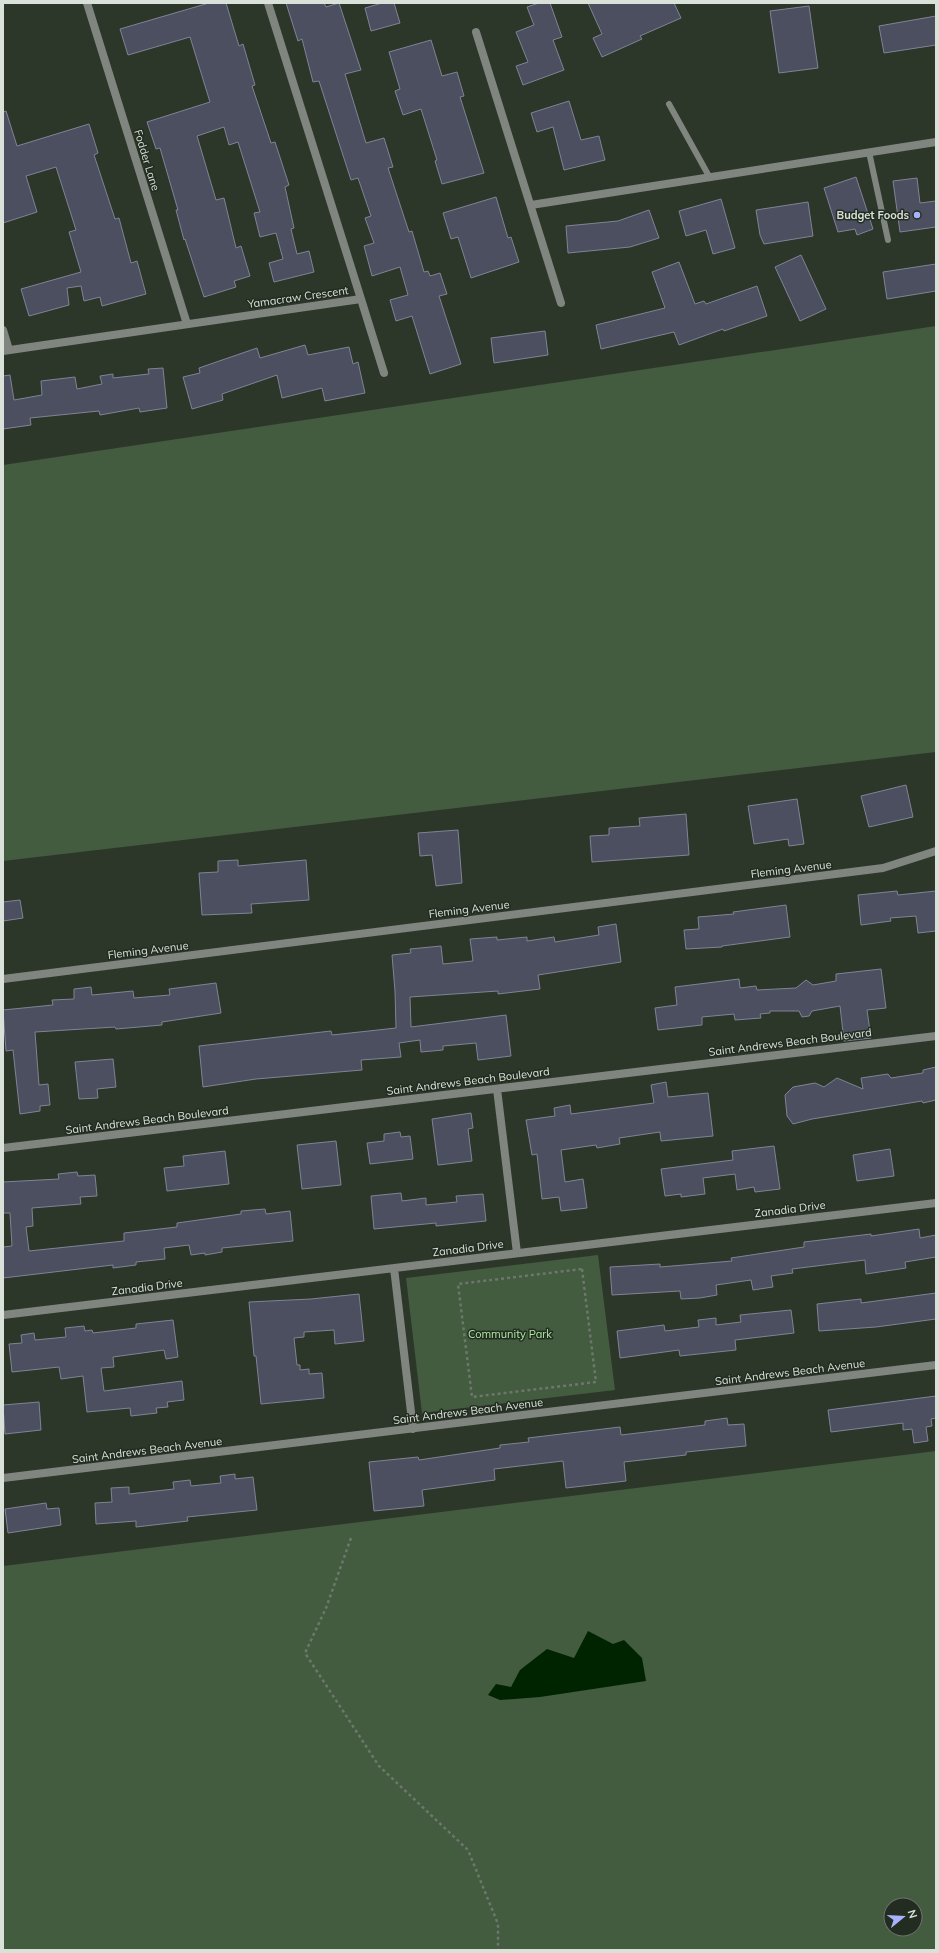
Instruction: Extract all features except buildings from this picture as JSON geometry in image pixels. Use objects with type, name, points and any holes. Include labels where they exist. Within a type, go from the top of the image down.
[{"type":"street","name":"Fodder Lane","points":[[86,3],[187,324]]},
{"type":"street","name":"Yamacraw Crescent","points":[[6,350],[361,299],[268,3]]},
{"type":"street","points":[[476,32],[561,303]]},
{"type":"street","points":[[531,205],[936,142]]},
{"type":"street","points":[[361,299],[384,373]]},
{"type":"street","points":[[3,330],[6,350]]},
{"type":"street","name":"Fleming Avenue","points":[[3,979],[884,868],[936,851]]},
{"type":"street","name":"Saint Andrews Beach Boulevard","points":[[3,1148],[936,1036]]},
{"type":"street","points":[[497,1089],[517,1253]]},
{"type":"street","name":"Zanadia Drive","points":[[3,1315],[936,1203]]},
{"type":"street","points":[[394,1268],[413,1429]]},
{"type":"street","name":"Saint Andrews Beach Avenue","points":[[3,1478],[936,1366]]},
{"type":"lane","points":[[669,104],[710,178]]},
{"type":"lane","points":[[869,152],[888,240]]},
{"type":"path","points":[[582,1269],[596,1382],[472,1397],[458,1284],[582,1269]]},
{"type":"path","points":[[351,1538],[326,1608],[305,1653],[380,1766],[468,1850],[498,1924],[498,1950]]},
{"type":"green space","points":[[936,326],[936,752],[3,861],[3,465]]},
{"type":"green space","name":"Community Park","points":[[598,1255],[615,1390],[422,1413],[406,1278]]},
{"type":"green space","points":[[936,1451],[936,1950],[3,1950],[3,1566]]},
{"type":"shaded area","points":[[588,1631],[613,1644],[624,1640],[642,1658],[646,1681],[540,1697],[500,1700],[488,1695],[496,1684],[511,1687],[520,1670],[547,1649],[574,1658]]},
{"type":"place","name":"Budget Foods","points":[[917,215]]}]
